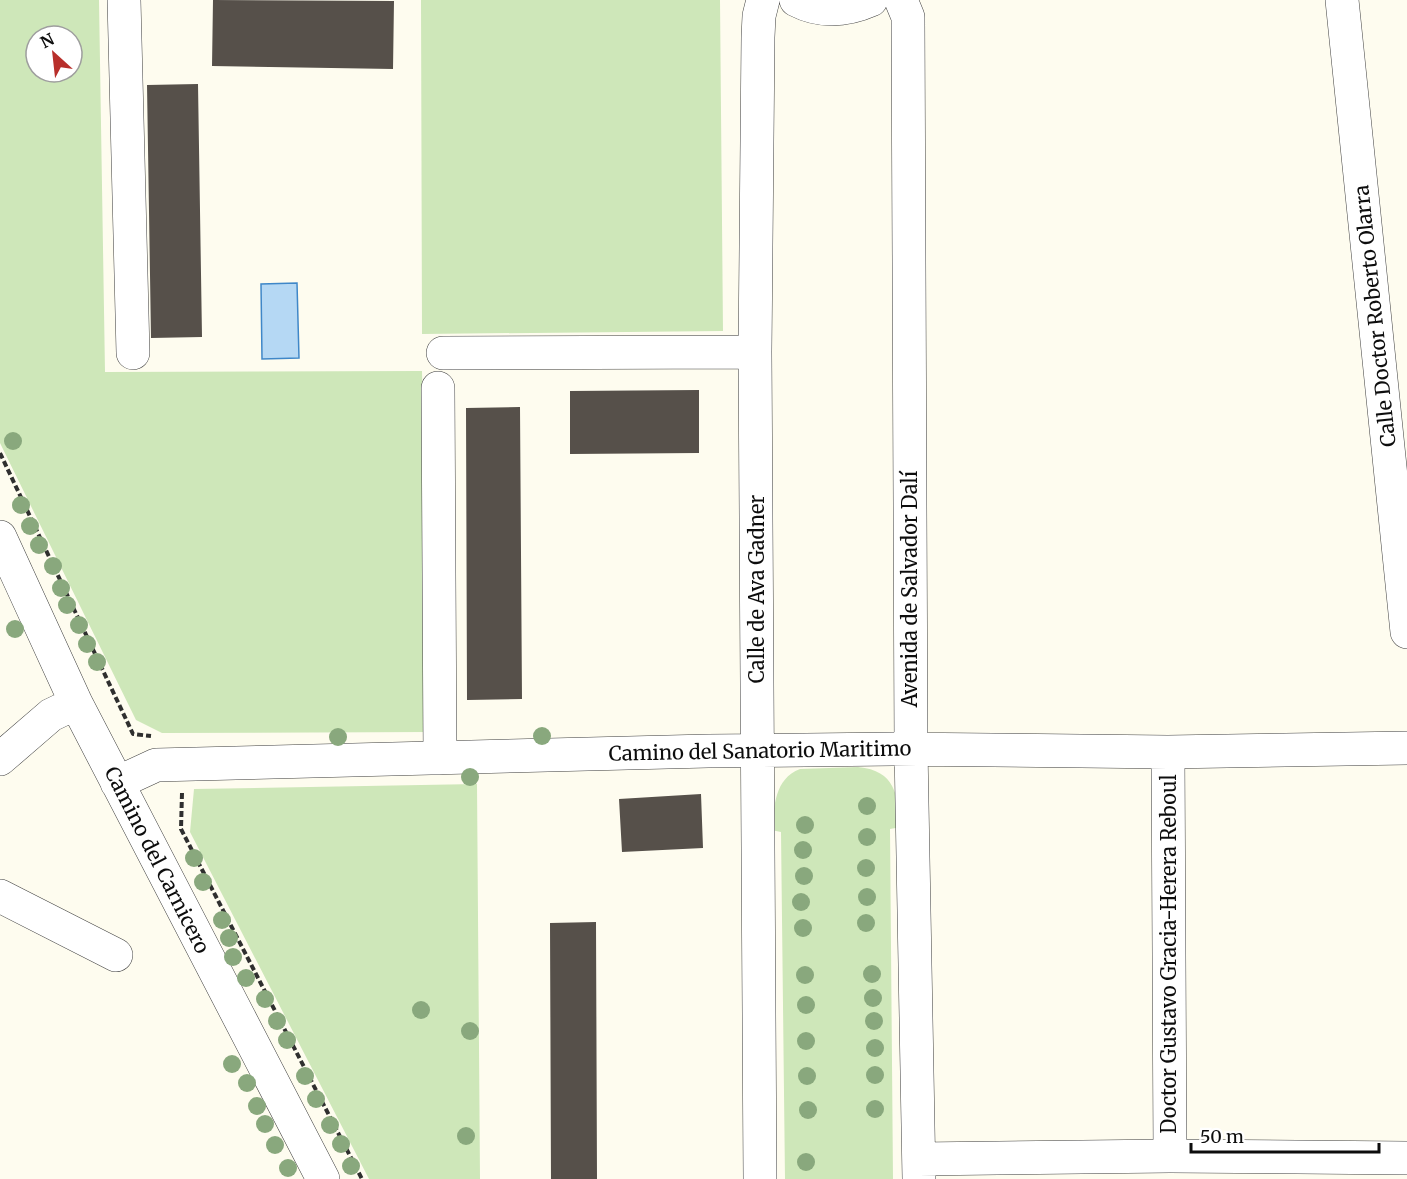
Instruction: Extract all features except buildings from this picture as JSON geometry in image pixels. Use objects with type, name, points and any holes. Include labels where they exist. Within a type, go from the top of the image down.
[{"type":"street","points":[[124,0],[133,353]]},
{"type":"street","name":"Calle de Ava Gadner","points":[[760,1179],[755,352],[758,27],[763,0]]},
{"type":"street","points":[[796,0],[807,6],[831,10],[855,7],[871,0]]},
{"type":"street","name":"Avenida de Salvador Dalí","points":[[901,0],[908,16],[910,749],[919,1169]]},
{"type":"street","name":"Calle Doctor Roberto Olarra","points":[[1342,0],[1407,632]]},
{"type":"street","points":[[443,353],[755,352]]},
{"type":"street","points":[[438,388],[440,758]]},
{"type":"street","name":"Camino del Carnicero","points":[[0,537],[76,703],[323,1179]]},
{"type":"street","points":[[0,759],[51,715],[76,703]]},
{"type":"street","name":"Camino del Sanatorio Maritimo","points":[[117,783],[156,765],[181,764],[759,750],[1168,752],[1407,748]]},
{"type":"street","name":"Doctor Gustavo Gracia-Herera Reboul","points":[[1168,752],[1170,1156]]},
{"type":"street","points":[[0,896],[116,955]]},
{"type":"street","name":"Doctor Gustavo Gracia-Herera Reboul","points":[[919,1169],[1170,1156],[1407,1158]]},
{"type":"path","points":[[0,453],[133,734],[157,736]]},
{"type":"path","points":[[181,764],[181,829],[362,1179]]},
{"type":"green space","points":[[0,0],[99,0],[105,372],[422,371],[430,732],[162,733],[136,720],[0,443]]},
{"type":"green space","points":[[421,0],[720,0],[723,331],[422,334]]},
{"type":"green space","points":[[858,767],[871,769],[887,779],[896,795],[901,827],[890,829],[893,1179],[785,1179],[781,832],[771,830],[775,803],[780,786],[785,779],[800,769]]},
{"type":"green space","points":[[477,784],[480,1179],[369,1179],[190,832],[194,789]]},
{"type":"water","points":[[297,283],[299,358],[262,359],[261,284]]}]
